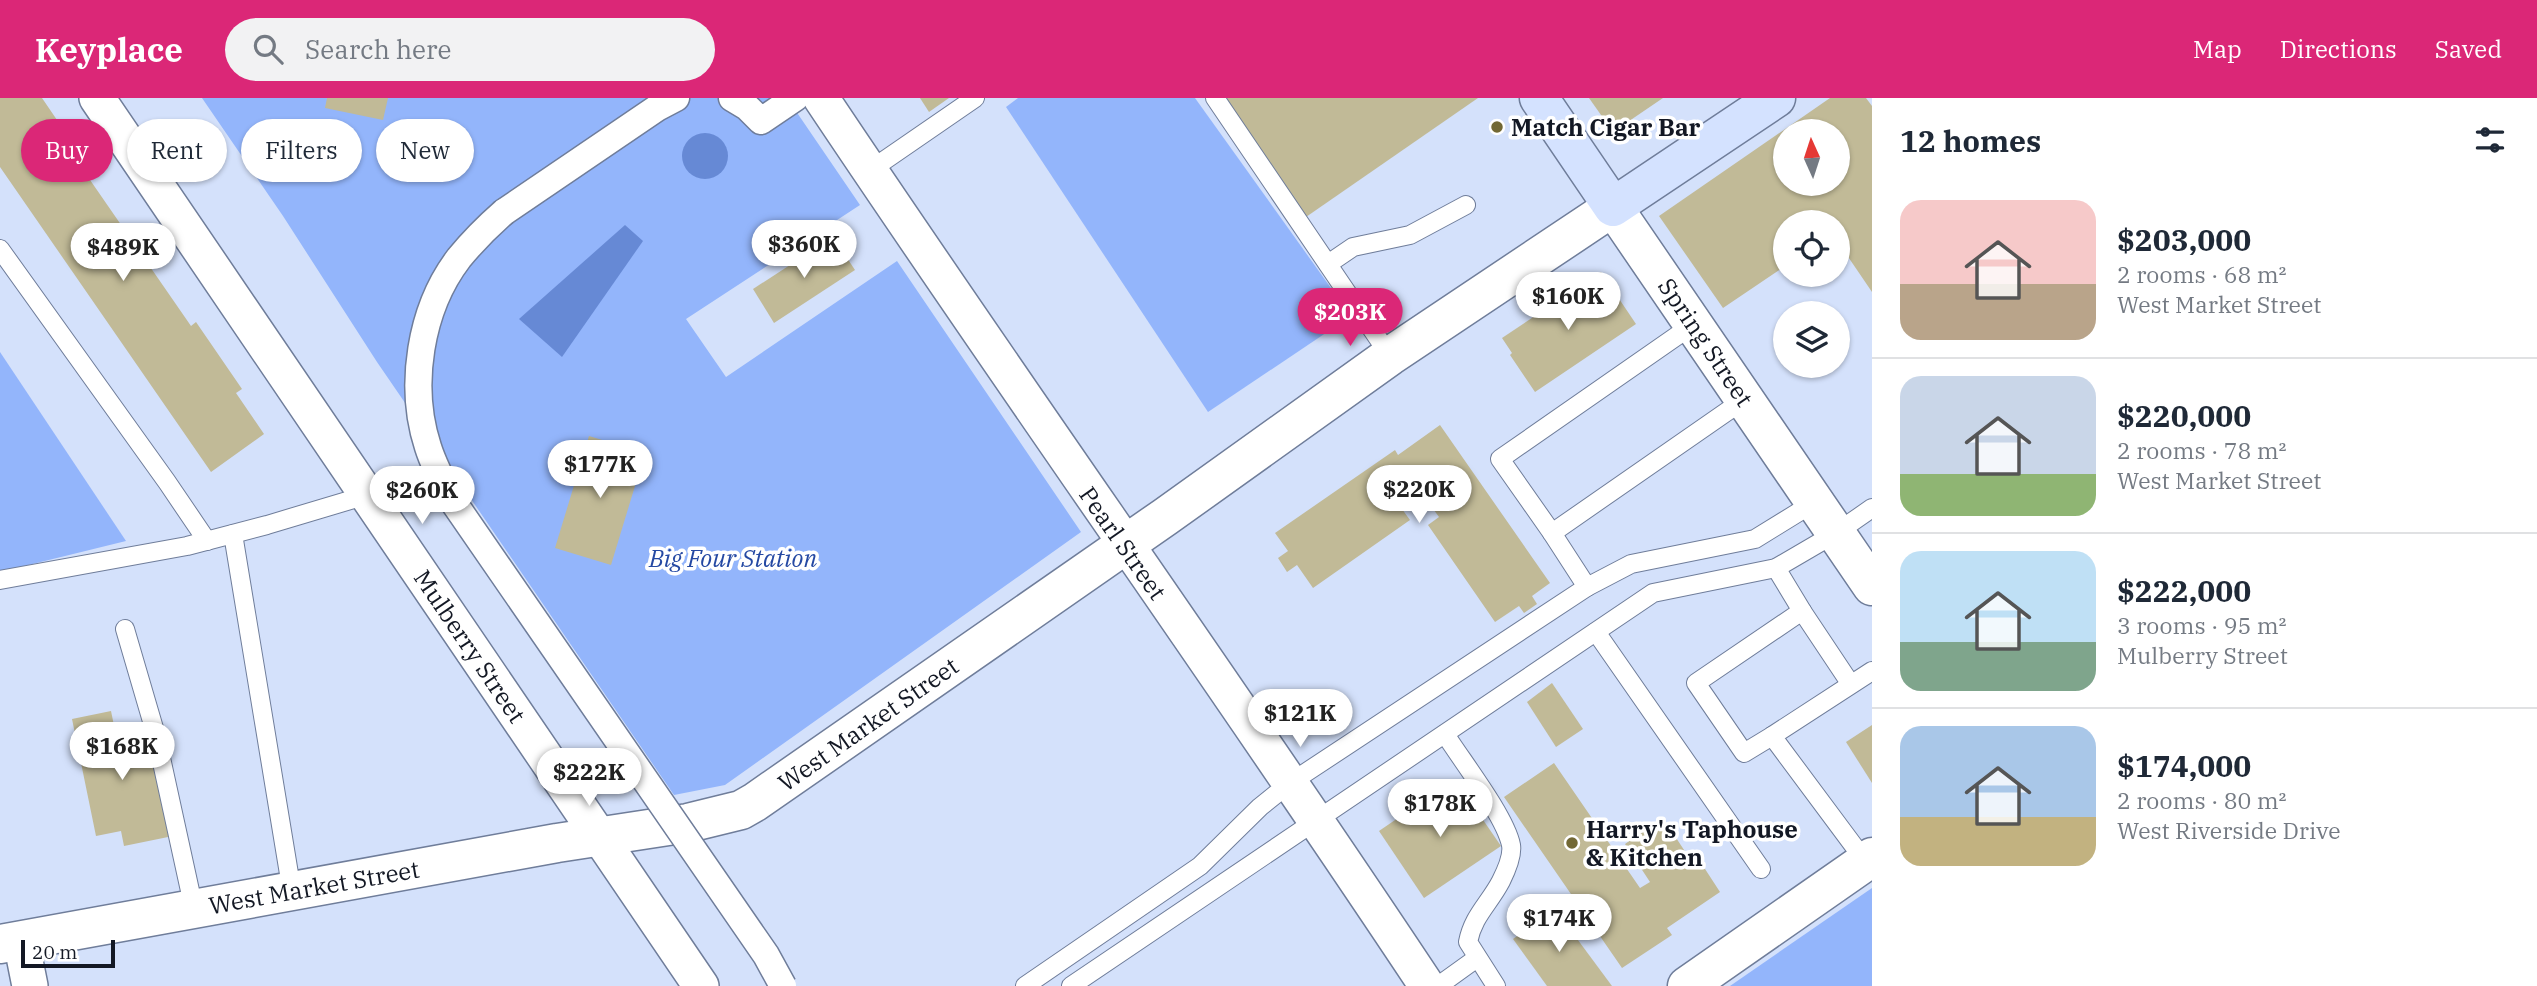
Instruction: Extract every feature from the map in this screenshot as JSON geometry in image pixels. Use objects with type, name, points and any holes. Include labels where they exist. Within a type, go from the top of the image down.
[{"type":"main road","name":"Spring Street","points":[[1539,98],[1613,207]]},
{"type":"main road","points":[[1613,207],[1776,98]]},
{"type":"street","name":"Mulberry Street","points":[[97,98],[701,986]]},
{"type":"street","points":[[677,98],[657,108],[504,212],[479,234],[457,260],[440,289],[428,320],[420,353],[420,415],[438,474],[452,500],[766,955],[783,986]]},
{"type":"street","points":[[732,98],[747,107],[761,121],[795,98]]},
{"type":"street","name":"Pearl Street","points":[[821,98],[1124,545],[1317,820],[1427,986]]},
{"type":"street","name":"Spring Street","points":[[1613,207],[1872,586]]},
{"type":"street","name":"West Market Street","points":[[11,943],[600,836],[714,818],[741,810],[1124,545],[1390,356],[1613,207]]},
{"type":"street","points":[[1687,986],[1869,859]]},
{"type":"street","points":[[11,943],[30,986]]},
{"type":"lane","points":[[869,171],[975,98]]},
{"type":"lane","points":[[1215,98],[1390,356]]},
{"type":"lane","points":[[1328,264],[1353,247],[1410,234],[1466,205]]},
{"type":"lane","points":[[0,249],[207,541]]},
{"type":"lane","points":[[1587,587],[1500,459],[1694,324]]},
{"type":"lane","points":[[1552,533],[1745,399]]},
{"type":"lane","points":[[0,580],[207,541],[367,495]]},
{"type":"lane","points":[[1025,986],[1200,866],[1260,807],[1290,783],[1587,587],[1631,564],[1755,539],[1815,502]]},
{"type":"lane","points":[[1071,986],[1653,593],[1776,568],[1836,533],[1872,508]]},
{"type":"lane","points":[[233,534],[292,892]]},
{"type":"lane","points":[[1776,568],[1850,683]]},
{"type":"lane","points":[[1802,611],[1696,683],[1744,753],[1872,671]]},
{"type":"lane","points":[[125,629],[156,735],[194,909]]},
{"type":"lane","points":[[1596,632],[1761,869]]},
{"type":"lane","points":[[1445,734],[1505,827],[1512,848],[1500,884],[1471,926],[1468,942],[1496,986]]},
{"type":"lane","points":[[1772,736],[1869,859]]},
{"type":"lane","points":[[1438,986],[1477,958]]},
{"type":"green space","name":"Big Four Station","points":[[202,98],[787,98],[860,205],[686,319],[726,377],[897,261],[1081,532],[725,785],[674,795],[377,362],[260,182],[362,182],[362,119],[241,119],[241,155],[227,134],[227,119],[216,119]]},
{"type":"green space","points":[[1018,98],[1195,98],[1351,316],[1208,412],[1006,107]]},
{"type":"green space","points":[[0,352],[126,541],[0,572]]},
{"type":"green space","points":[[1872,888],[1872,986],[1730,986]]},
{"type":"shaded area","points":[[705,133],[721,140],[728,156],[721,172],[705,179],[689,172],[682,156],[689,140]]},
{"type":"shaded area","points":[[625,225],[643,241],[562,357],[519,319]]},
{"type":"building","points":[[0,98],[42,98],[56,119],[21,119],[21,182],[91,182],[191,326],[196,322],[242,389],[236,393],[264,434],[211,472],[0,167]]},
{"type":"building","points":[[327,98],[388,98],[383,119],[325,108]]},
{"type":"building","points":[[920,98],[949,98],[929,112]]},
{"type":"building","points":[[1226,98],[1478,98],[1306,217]]},
{"type":"building","points":[[1589,98],[1663,98],[1613,132]]},
{"type":"building","points":[[1830,98],[1866,98],[1872,106],[1872,292],[1850,260],[1850,210],[1773,210],[1773,274],[1723,308],[1659,216],[1773,137],[1773,196],[1850,196],[1850,119],[1800,119]]},
{"type":"building","points":[[833,237],[855,270],[774,323],[753,289]]},
{"type":"building","points":[[1601,272],[1636,324],[1535,392],[1502,338]]},
{"type":"building","points":[[1440,425],[1550,583],[1532,596],[1537,604],[1524,613],[1519,606],[1495,622],[1428,525],[1439,517],[1423,495],[1402,509],[1410,520],[1313,588],[1297,565],[1287,572],[1278,558],[1288,551],[1275,533],[1395,450],[1398,455]]},
{"type":"building","points":[[589,436],[645,453],[611,565],[555,548]]},
{"type":"building","points":[[1552,683],[1583,729],[1556,747],[1527,702]]},
{"type":"building","points":[[111,711],[118,745],[153,738],[173,836],[124,846],[121,831],[96,836],[72,719]]},
{"type":"building","points":[[1872,725],[1872,783],[1846,742]]},
{"type":"building","name":"Harry's Taphouse & Kitchen","points":[[1554,763],[1640,888],[1650,882],[1625,844],[1663,818],[1688,856],[1694,852],[1720,892],[1667,928],[1672,935],[1622,968],[1504,797]]},
{"type":"building","points":[[1455,779],[1501,846],[1424,898],[1379,831]]},
{"type":"building","points":[[1555,909],[1612,986],[1547,986],[1513,939]]},
{"type":"place","name":"Match Cigar Bar","points":[[1497,127]]},
{"type":"place","name":"Harry's Taphouse & Kitchen","points":[[1572,843]]}]
